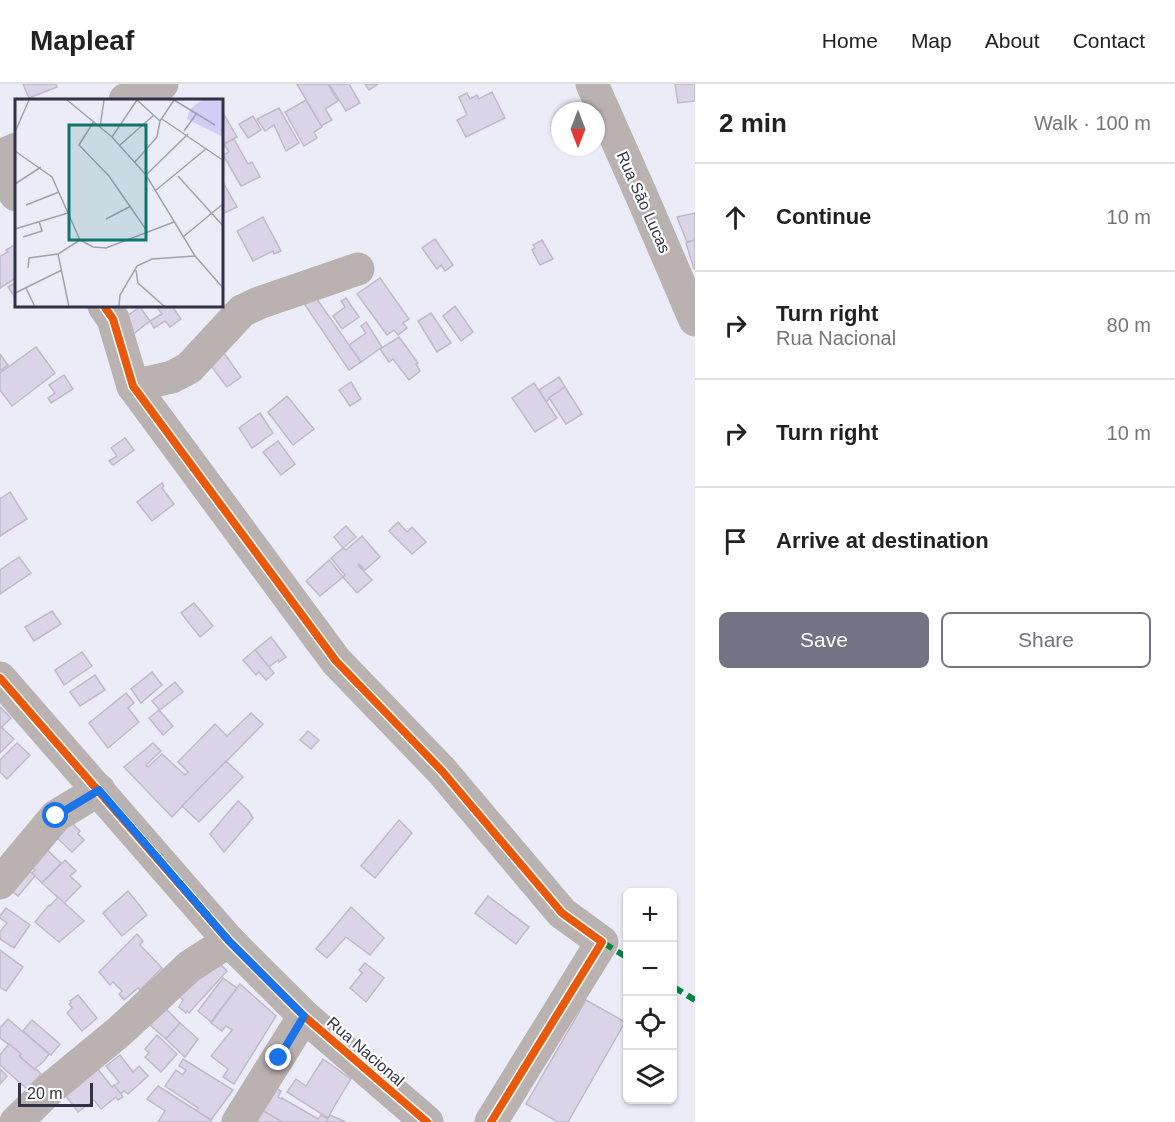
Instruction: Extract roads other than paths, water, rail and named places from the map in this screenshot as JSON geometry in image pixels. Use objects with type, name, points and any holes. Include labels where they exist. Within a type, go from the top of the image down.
[{"type":"street","points":[[127,99],[162,84]]},
{"type":"street","name":"Rua São Lucas","points":[[592,84],[695,320]]},
{"type":"street","points":[[0,156],[15,148]]},
{"type":"street","points":[[0,174],[15,194]]},
{"type":"street","points":[[133,386],[172,377],[189,368],[242,311],[358,269]]},
{"type":"street","points":[[105,308],[113,319],[133,386],[336,661],[442,771],[562,913],[602,942],[491,1122]]},
{"type":"street","name":"Rua Nacional","points":[[0,678],[229,941],[304,1016],[415,1118]]},
{"type":"street","points":[[0,884],[56,816],[99,790]]},
{"type":"street","points":[[16,1122],[52,1087],[120,1031],[190,966],[229,941]]},
{"type":"street","points":[[238,1122],[304,1016]]}]
